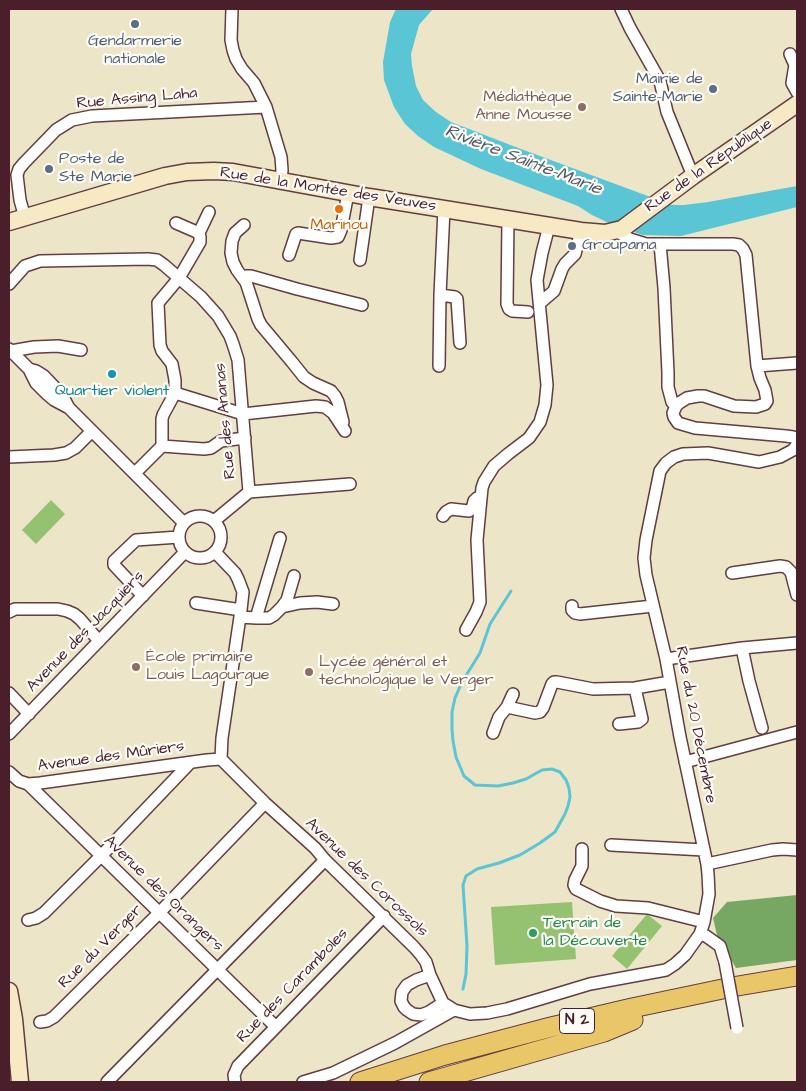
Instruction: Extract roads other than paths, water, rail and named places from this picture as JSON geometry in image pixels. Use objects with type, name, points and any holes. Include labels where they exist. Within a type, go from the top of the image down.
[{"type":"highway","name":"N 2","points":[[360,1082],[445,1055],[551,1027],[732,987],[797,976]]},
{"type":"highway","name":"N 2","points":[[400,1082],[545,1041],[633,1020],[734,999],[797,989]]},
{"type":"highway","points":[[429,1082],[604,1032],[633,1020]]},
{"type":"highway","points":[[347,1082],[380,1076]]},
{"type":"main road","name":"Rue de la République","points":[[620,229],[797,104]]},
{"type":"main road","name":"Rue de la Montée des Veuves","points":[[9,222],[165,176],[187,172],[214,171],[233,172],[581,231],[605,233],[620,229]]},
{"type":"main road","points":[[9,991],[14,1019],[20,1082]]},
{"type":"street","points":[[232,9],[231,40],[236,59],[254,83],[266,107],[281,157],[281,180]]},
{"type":"street","points":[[621,9],[660,81],[667,112],[693,176]]},
{"type":"street","points":[[790,54],[795,65],[792,83],[797,92]]},
{"type":"street","name":"Rue Assing Laha","points":[[25,218],[16,175],[24,162],[56,130],[72,120],[92,116],[266,107]]},
{"type":"street","points":[[289,254],[298,233],[331,238],[338,237],[348,192]]},
{"type":"street","points":[[360,260],[369,196]]},
{"type":"street","points":[[439,366],[444,209]]},
{"type":"street","points":[[135,473],[162,446],[163,415],[175,392],[172,364],[160,345],[157,306],[160,299],[179,278],[200,242],[200,233],[209,212]]},
{"type":"street","points":[[508,219],[508,309],[528,312]]},
{"type":"street","points":[[176,223],[200,233]]},
{"type":"street","points":[[175,392],[243,414],[316,406],[326,407],[333,413],[345,431],[335,396],[304,377],[264,330],[258,319],[245,281],[233,262],[231,253],[235,233],[244,225]]},
{"type":"street","points":[[466,630],[480,602],[477,540],[484,482],[490,471],[508,454],[530,438],[540,422],[546,404],[547,385],[538,280],[549,226]]},
{"type":"street","points":[[620,229],[621,234],[646,244],[660,244],[733,244],[739,245],[743,249],[746,255],[757,366],[766,397],[765,404],[756,408],[734,406],[704,396],[683,400],[676,406],[672,402],[668,387],[668,354],[660,244]]},
{"type":"street","points":[[540,303],[554,291],[562,269],[575,254],[581,231]]},
{"type":"street","name":"Rue des Ananas","points":[[9,284],[25,266],[40,261],[148,259],[157,260],[164,264],[201,297],[218,316],[230,336],[238,360],[249,492]]},
{"type":"street","points":[[245,281],[246,276],[251,276],[362,305]]},
{"type":"street","points":[[440,295],[457,298],[460,343]]},
{"type":"street","points":[[9,351],[58,346],[81,350]]},
{"type":"street","points":[[9,351],[29,369],[44,376],[62,395],[69,408],[184,523]]},
{"type":"street","points":[[757,366],[797,363]]},
{"type":"street","name":"Rue du 20 Décembre","points":[[676,406],[673,414],[678,423],[683,425],[695,428],[793,437],[796,447],[780,457],[759,462],[708,453],[683,454],[674,457],[660,471],[646,540],[644,558],[646,575],[666,660],[707,864],[709,894],[700,934]]},
{"type":"street","points":[[9,457],[66,453],[75,448],[92,431]]},
{"type":"street","points":[[162,446],[204,450],[212,448],[221,440],[245,438]]},
{"type":"street","points":[[214,522],[249,492],[350,484]]},
{"type":"street","points":[[443,516],[451,509],[469,511],[472,509],[474,500],[481,496]]},
{"type":"street","points":[[196,516],[209,518],[214,522],[221,533],[221,540],[215,552],[204,558],[197,558],[185,552],[179,543],[179,532],[184,523],[196,516]]},
{"type":"street","points":[[143,596],[114,565],[114,561],[136,540],[179,537]]},
{"type":"street","points":[[256,618],[280,538]]},
{"type":"street","name":"Avenue des Jacquiers","points":[[9,734],[185,552]]},
{"type":"street","points":[[215,552],[235,573],[242,592],[222,738],[221,759]]},
{"type":"street","points":[[732,573],[780,566],[786,568],[791,572],[797,595]]},
{"type":"street","points":[[196,603],[256,618],[269,618],[287,600],[294,576]]},
{"type":"street","points":[[282,607],[317,602],[333,604]]},
{"type":"street","points":[[572,606],[572,610],[580,614],[653,606]]},
{"type":"street","points":[[11,610],[58,609],[67,611],[80,619],[99,641]]},
{"type":"street","points":[[666,660],[742,648],[797,643]]},
{"type":"street","points":[[742,648],[762,728]]},
{"type":"street","points":[[508,707],[535,713],[540,712],[554,682],[593,689],[635,688],[670,682]]},
{"type":"street","points":[[619,724],[638,722],[642,719],[635,688]]},
{"type":"street","points":[[9,693],[29,714]]},
{"type":"street","points":[[493,733],[499,717],[508,707],[513,694]]},
{"type":"street","points":[[685,762],[797,732]]},
{"type":"street","name":"Avenue des Mûriers","points":[[9,772],[19,781],[28,784],[221,759]]},
{"type":"street","name":"Avenue des Corossols","points":[[221,759],[265,803],[315,848],[422,955],[443,1003]]},
{"type":"street","points":[[28,920],[44,913],[190,762]]},
{"type":"street","name":"Avenue des Orangers","points":[[28,784],[276,1027]]},
{"type":"street","name":"Rue du Verger","points":[[40,1022],[54,1017],[159,913],[265,803]]},
{"type":"street","points":[[611,845],[704,850]]},
{"type":"street","points":[[582,849],[582,866],[574,885],[580,891],[600,901],[616,906],[648,908],[704,922]]},
{"type":"street","points":[[707,864],[772,850],[797,850]]},
{"type":"street","points":[[107,1082],[325,860]]},
{"type":"street","name":"Rue des Caramboles","points":[[234,1082],[234,1075],[238,1066],[384,916]]},
{"type":"street","points":[[430,975],[416,980],[402,992],[401,1001],[407,1010],[413,1014],[421,1015],[443,1003],[454,1010],[470,1014],[487,1013],[507,1009],[590,984],[666,970],[685,955],[700,934],[720,946],[725,962],[737,1028]]},
{"type":"street","points":[[303,1082],[333,1073],[395,1044],[454,1010]]},
{"type":"water","name":"Rivière Sainte-Marie","points":[[396,9],[433,9],[419,25],[411,54],[412,66],[416,86],[423,100],[451,122],[672,205],[708,202],[797,186],[797,207],[681,236],[643,235],[611,224],[578,206],[481,169],[434,147],[405,124],[394,107],[384,80],[383,62],[390,22]]},
{"type":"waterway","points":[[463,989],[466,974],[467,946],[463,885],[466,876],[477,869],[520,855],[555,832],[565,814],[570,797],[566,780],[560,772],[552,769],[542,770],[526,779],[513,783],[498,786],[475,785],[464,776],[456,757],[452,729],[452,712],[455,698],[462,682],[480,653],[490,624],[511,591]]},
{"type":"place","name":"Gendarmerie nationale","points":[[135,24]]},
{"type":"place","name":"Mairie de Sainte-Marie","points":[[713,89]]},
{"type":"place","name":"Médiathèque Anne Mousse","points":[[582,107]]},
{"type":"place","name":"Poste de Ste Marie","points":[[49,169]]},
{"type":"place","name":"Marinou","points":[[339,209]]},
{"type":"place","name":"Groupama","points":[[572,246]]},
{"type":"place","name":"Quartier violent","points":[[112,374]]},
{"type":"place","name":"École primaire Louis Lagourgue","points":[[136,667]]},
{"type":"place","name":"Lycée général et technologique le Verger","points":[[309,672]]},
{"type":"place","name":"Terrain de la Découverte","points":[[533,933]]}]
